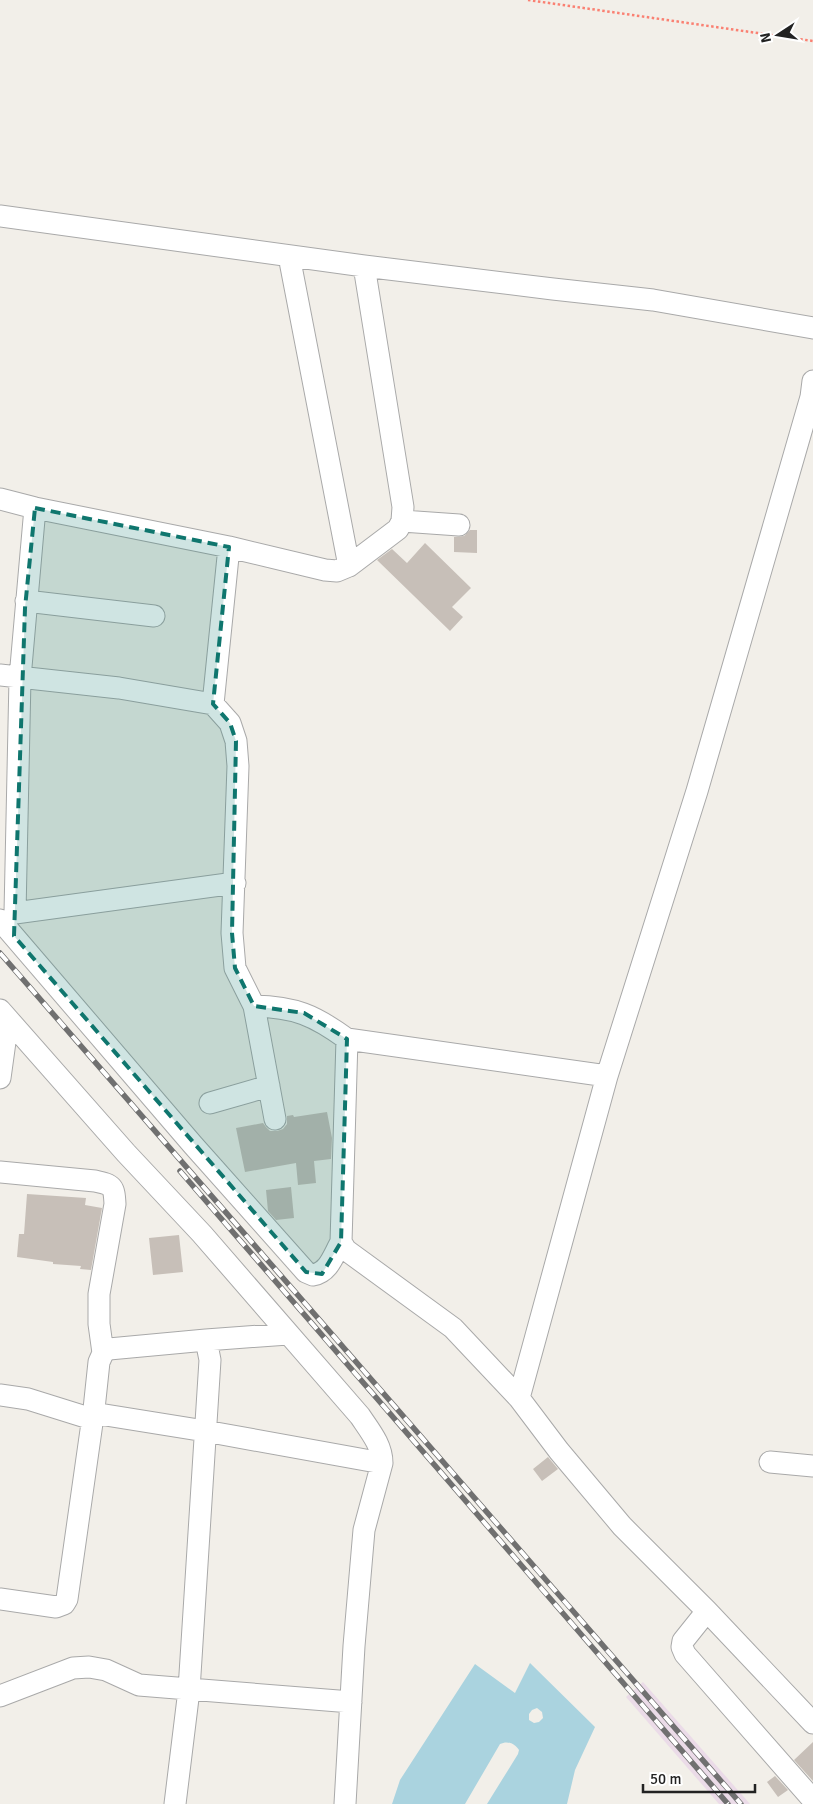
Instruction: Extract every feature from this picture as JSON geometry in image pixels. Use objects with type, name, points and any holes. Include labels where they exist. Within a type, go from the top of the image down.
[{"type":"street","points":[[0,216],[364,266],[653,300],[813,328]]},
{"type":"street","points":[[289,256],[349,566]]},
{"type":"street","points":[[0,499],[34,508],[229,547],[332,571],[349,566],[398,529],[402,521],[402,506],[364,266]]},
{"type":"street","points":[[519,1398],[607,1076],[706,763],[811,397],[813,381]]},
{"type":"street","points":[[34,508],[26,601],[10,676],[10,923],[193,1145],[306,1272],[313,1276],[322,1274],[341,1242],[347,1039]]},
{"type":"street","points":[[402,521],[459,525]]},
{"type":"street","points":[[213,704],[229,547]]},
{"type":"street","points":[[26,601],[154,616]]},
{"type":"street","points":[[10,676],[119,688],[213,704],[230,723],[236,741],[238,766],[232,933],[235,968],[254,1006],[275,1120]]},
{"type":"street","points":[[10,923],[235,883]]},
{"type":"street","points":[[254,1006],[277,1007],[304,1013],[326,1024],[347,1039],[607,1076]]},
{"type":"street","points":[[0,1078],[4,1015]]},
{"type":"street","points":[[4,1015],[126,1154],[202,1234],[360,1416],[382,1453],[382,1463],[364,1530],[345,1804]]},
{"type":"street","points":[[210,1103],[269,1086]]},
{"type":"street","points":[[0,1172],[95,1181],[110,1185],[114,1190],[115,1204],[99,1294],[99,1324],[103,1353],[99,1362],[67,1599],[64,1604],[56,1607],[0,1599]]},
{"type":"street","points":[[341,1242],[346,1250],[453,1328],[519,1398],[559,1451],[622,1526],[707,1610],[813,1722]]},
{"type":"street","points":[[103,1353],[109,1349],[288,1334]]},
{"type":"street","points":[[175,1804],[189,1690],[210,1360],[206,1340]]},
{"type":"street","points":[[0,1395],[28,1399],[93,1416],[205,1431],[382,1463]]},
{"type":"street","points":[[770,1462],[813,1466]]},
{"type":"street","points":[[707,1610],[686,1635],[683,1641],[683,1650],[813,1800]]},
{"type":"street","points":[[0,1696],[73,1668],[89,1667],[106,1670],[139,1685],[351,1702]]},
{"type":"path","points":[[528,0],[813,41]]},
{"type":"highlighted area","points":[[35,508],[229,547],[213,704],[230,723],[236,741],[232,933],[235,968],[254,1006],[304,1013],[347,1039],[341,1242],[322,1274],[306,1272],[14,936],[25,608]]},
{"type":"shaded area","points":[[643,1682],[750,1804],[719,1804],[626,1697]]},
{"type":"water","points":[[530,1663],[595,1727],[575,1770],[567,1804],[487,1804],[518,1754],[519,1750],[515,1746],[506,1742],[500,1744],[465,1804],[392,1804],[400,1780],[475,1664],[515,1693]],"holes":[[[537,1708],[542,1712],[543,1718],[539,1722],[534,1723],[529,1720],[529,1714],[532,1710]]]},
{"type":"building","points":[[470,530],[477,530],[477,553],[454,552],[454,537],[464,536]]},
{"type":"building","points":[[425,543],[471,588],[452,607],[463,617],[450,631],[377,560],[392,549],[407,563]]},
{"type":"building","points":[[327,1112],[332,1138],[331,1159],[314,1161],[316,1183],[298,1185],[296,1163],[245,1172],[236,1128],[263,1123],[270,1131],[277,1131],[283,1129],[287,1124],[287,1116],[293,1115],[294,1117]]},
{"type":"building","points":[[291,1187],[294,1218],[276,1220],[268,1211],[266,1190]]},
{"type":"building","points":[[27,1194],[86,1198],[85,1205],[102,1208],[91,1270],[80,1269],[81,1266],[53,1264],[53,1262],[17,1257],[19,1234],[24,1234]]},
{"type":"building","points":[[179,1235],[183,1272],[153,1275],[149,1238]]},
{"type":"building","points":[[548,1457],[558,1469],[542,1481],[533,1469]]},
{"type":"building","points":[[813,1742],[813,1781],[794,1760]]},
{"type":"building","points":[[775,1776],[788,1790],[778,1797],[767,1782]]},
{"type":"railway","points":[[0,953],[741,1804]]},
{"type":"railway","points":[[180,1171],[728,1804]]}]
